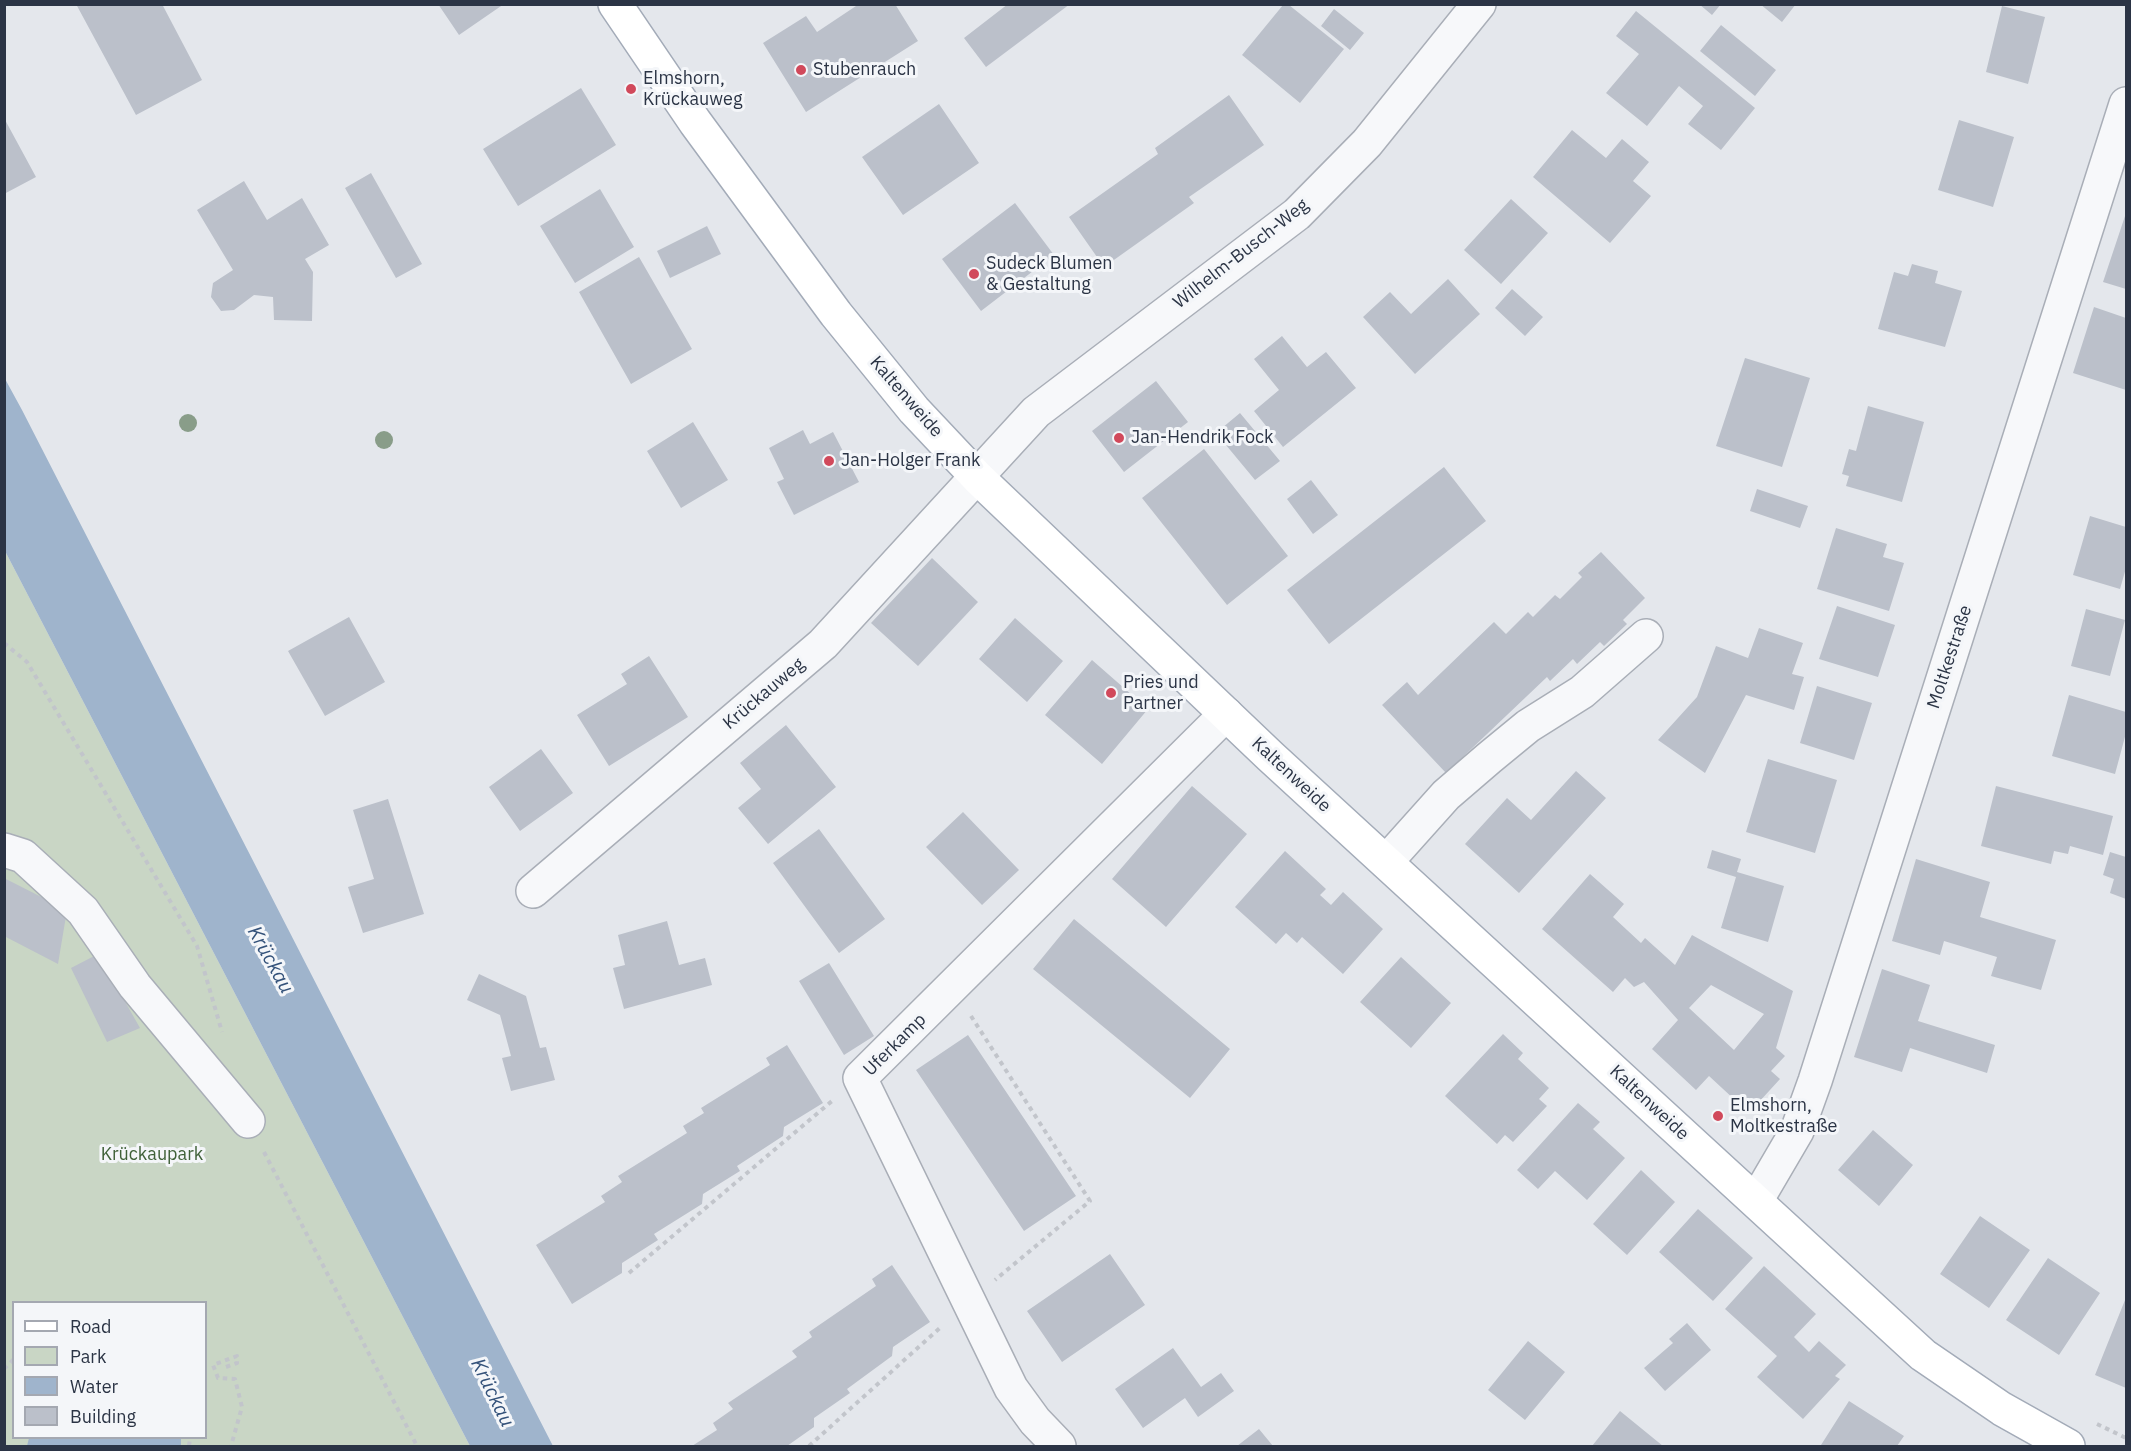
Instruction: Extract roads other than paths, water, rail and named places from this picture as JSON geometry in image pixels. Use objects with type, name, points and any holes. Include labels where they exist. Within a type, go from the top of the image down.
[{"type":"main road","name":"Kaltenweide","points":[[615,4],[695,123],[836,314],[914,410],[978,478],[1226,714],[1923,1355],[2002,1409],[2067,1446]]},
{"type":"street","name":"Wilhelm-Busch-Weg","points":[[978,478],[1036,412],[1297,214],[1367,143],[1479,4]]},
{"type":"street","name":"Moltkestraße","points":[[1756,1201],[1797,1131],[1815,1081],[2127,104]]},
{"type":"street","name":"Krückauweg","points":[[533,891],[823,644],[978,478]]},
{"type":"street","points":[[1386,862],[1446,795],[1528,726],[1582,692],[1646,636]]},
{"type":"street","name":"Uferkamp","points":[[1059,1446],[1035,1421],[1011,1388],[860,1078],[1226,714]]},
{"type":"street","points":[[4,850],[23,856],[83,910],[135,986],[248,1121]]},
{"type":"water","name":"Krückau","points":[[4,377],[553,1446],[470,1446],[5,551]]},
{"type":"water","points":[[29,1439],[181,1439],[181,1446],[27,1446]]},
{"type":"place","name":"Stubenrauch","points":[[801,70]]},
{"type":"place","name":"Elmshorn, Krückauweg","points":[[631,89]]},
{"type":"place","name":"Sudeck Blumen & Gestaltung","points":[[974,274]]},
{"type":"place","name":"Jan-Hendrik Fock","points":[[1119,438]]},
{"type":"place","name":"Jan-Holger Frank","points":[[829,461]]},
{"type":"place","name":"Pries und Partner","points":[[1111,693]]},
{"type":"place","name":"Elmshorn, Moltkestraße","points":[[1718,1116]]},
{"type":"park label","name":"Krückaupark","points":[[152,1155]]}]
